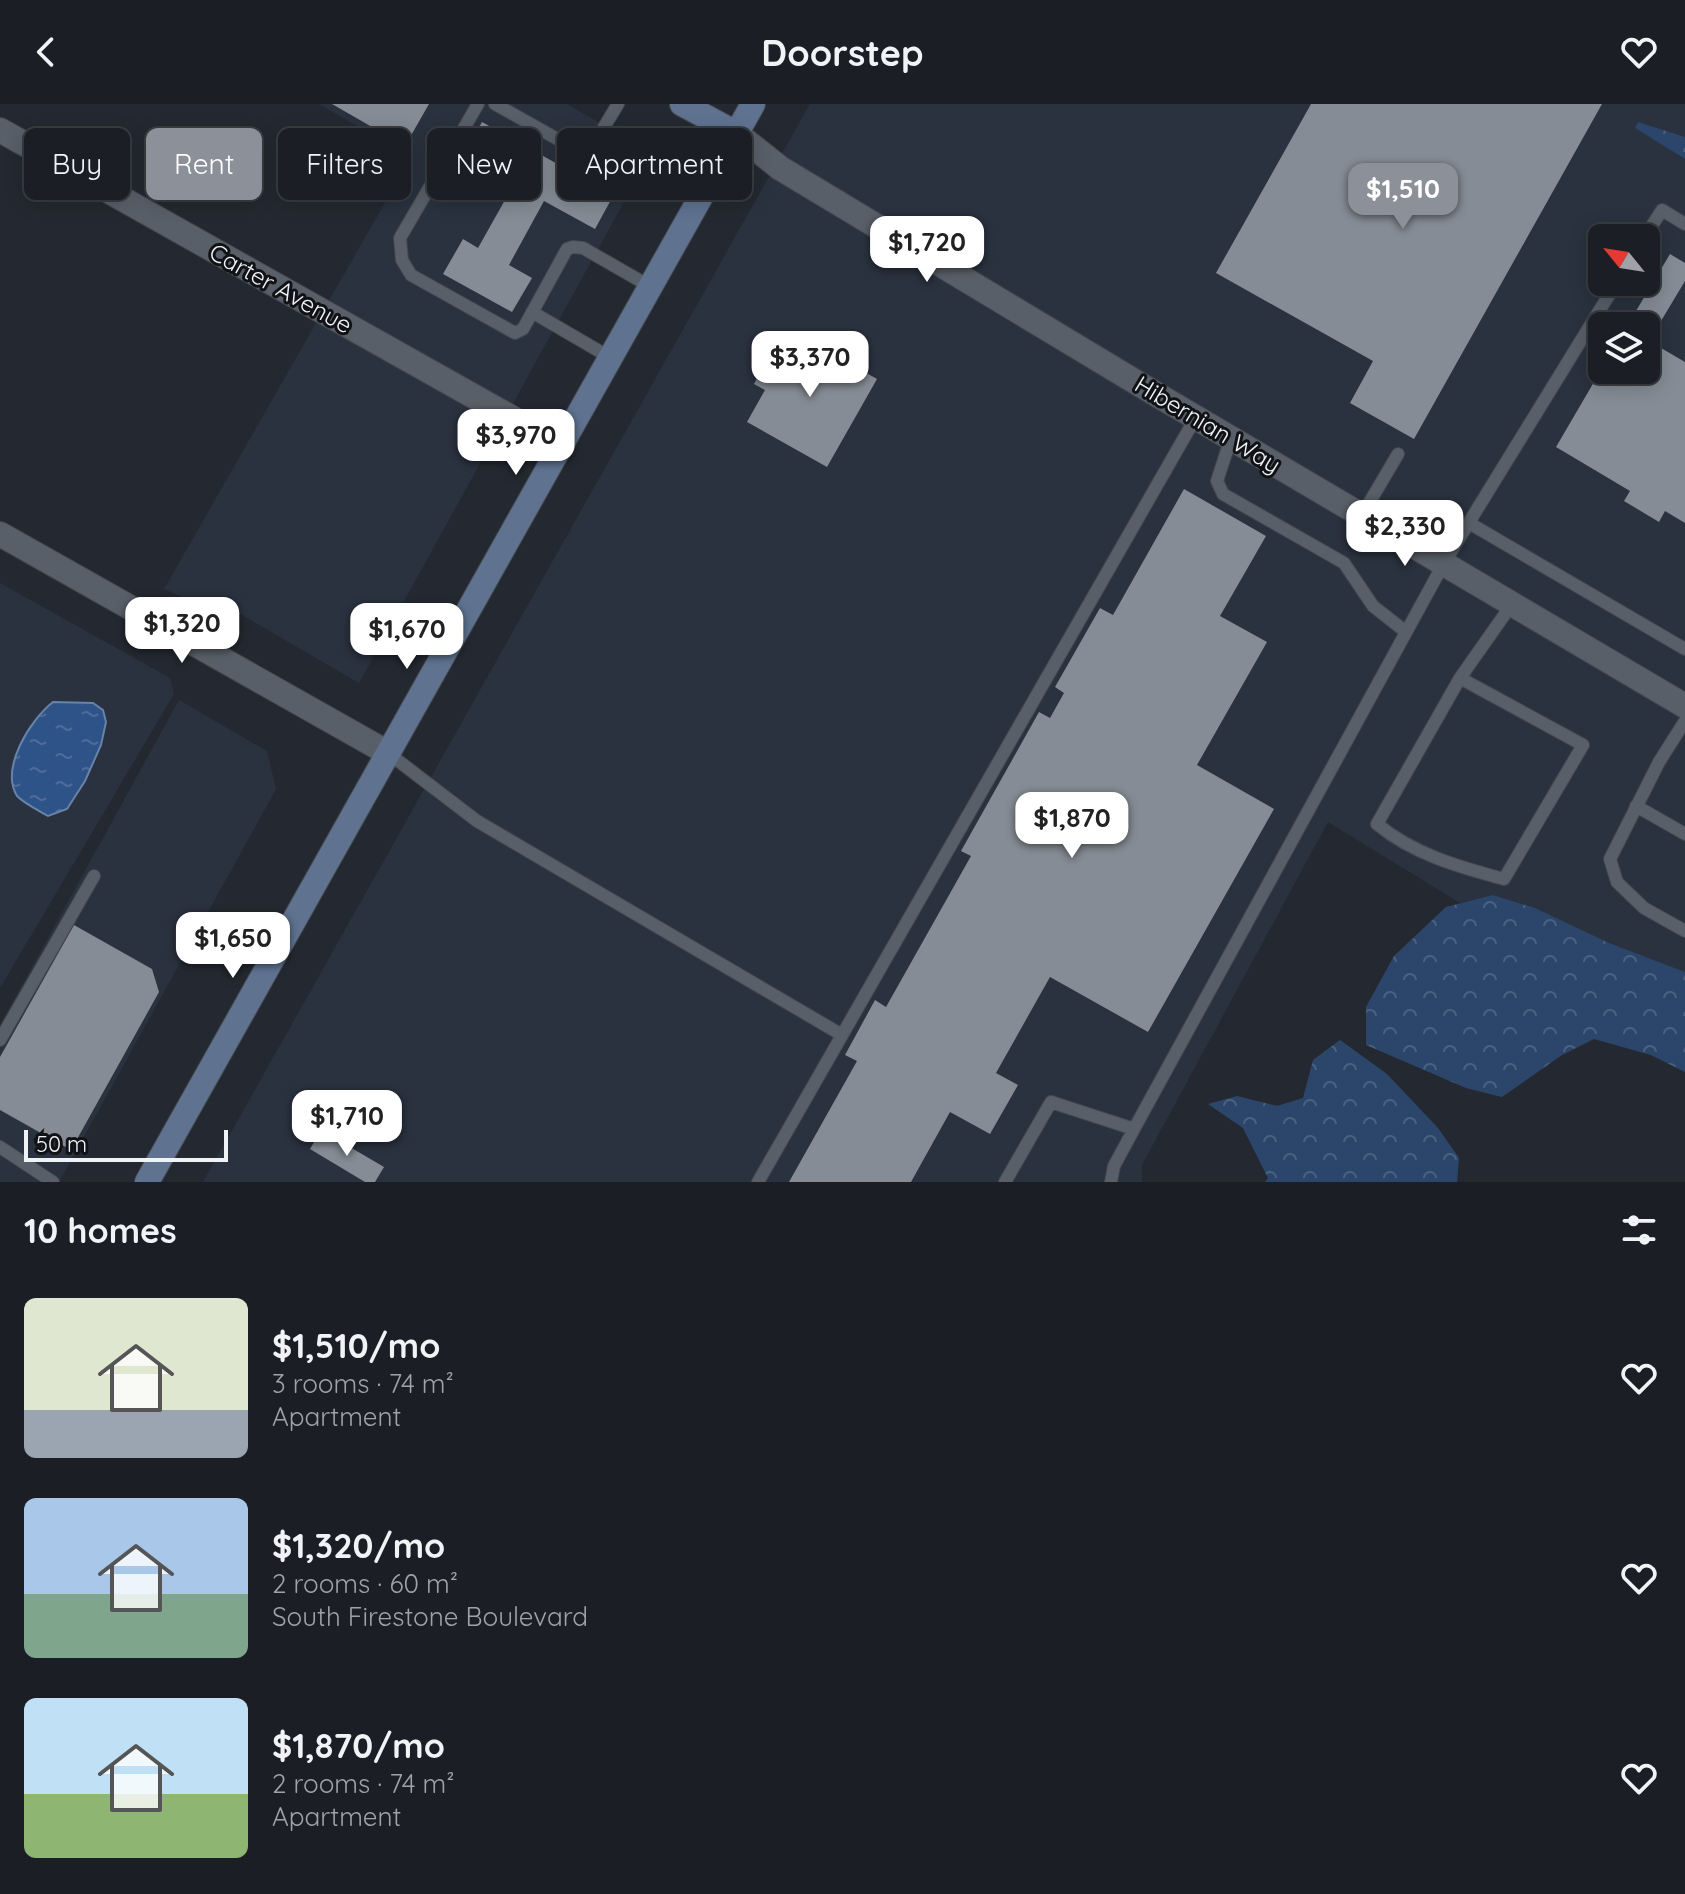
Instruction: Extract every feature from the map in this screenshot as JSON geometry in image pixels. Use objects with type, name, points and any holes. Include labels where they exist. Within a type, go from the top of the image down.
[{"type":"main road","points":[[682,104],[727,128]]},
{"type":"main road","points":[[739,128],[753,104]]},
{"type":"main road","points":[[147,1182],[699,200]]},
{"type":"street","name":"Carter Avenue","points":[[0,130],[562,446]]},
{"type":"street","name":"Hibernian Way","points":[[752,146],[780,168],[1685,706]]},
{"type":"street","points":[[0,534],[388,753]]},
{"type":"lane","points":[[478,104],[400,238],[402,260],[411,275],[515,333],[523,329],[567,249],[583,248],[651,287]]},
{"type":"lane","points":[[495,104],[577,150],[586,151],[618,104]]},
{"type":"lane","points":[[1653,224],[1662,210],[1685,224]]},
{"type":"lane","points":[[1111,1182],[1114,1166],[1444,563],[1608,296]]},
{"type":"lane","points":[[532,312],[611,358]]},
{"type":"lane","points":[[758,1182],[1196,417]]},
{"type":"lane","points":[[1231,438],[1217,481],[1223,494],[1344,563],[1373,606],[1406,632]]},
{"type":"lane","points":[[1362,515],[1398,454]]},
{"type":"lane","points":[[1469,523],[1685,649]]},
{"type":"lane","points":[[1460,678],[1583,745],[1504,879],[1454,865],[1397,841],[1377,824],[1460,678],[1512,604]]},
{"type":"lane","points":[[1685,721],[1636,806],[1610,859],[1617,882],[1644,908],[1685,931]]},
{"type":"lane","points":[[388,753],[477,821],[842,1035]]},
{"type":"lane","points":[[1636,806],[1685,834]]},
{"type":"lane","points":[[0,1040],[94,876]]},
{"type":"lane","points":[[1005,1182],[1051,1102],[1134,1129]]},
{"type":"lane","points":[[0,1147],[53,1182]]},
{"type":"shaded area","points":[[319,104],[567,104],[608,128],[557,128],[557,200],[625,200],[359,683],[237,612],[214,612],[164,589],[386,200],[411,200],[411,128],[361,128]]},
{"type":"shaded area","points":[[810,104],[1685,104],[1685,137],[1638,122],[1635,128],[1685,159],[1685,972],[1608,943],[1535,908],[1494,895],[1460,903],[1328,822],[1142,1165],[1142,1182],[203,1182]]},
{"type":"shaded area","points":[[0,583],[170,678],[174,694],[0,988]]},
{"type":"shaded area","points":[[179,700],[267,751],[276,789],[59,1182],[0,1182],[0,1025]]},
{"type":"green space","points":[[1638,122],[1685,137],[1685,159],[1635,128]]},
{"type":"green space","points":[[1493,895],[1535,908],[1609,943],[1685,972],[1685,1072],[1651,1055],[1594,1039],[1562,1055],[1502,1097],[1466,1088],[1366,1045],[1366,1007],[1394,956],[1446,907]]},
{"type":"green space","points":[[1340,1040],[1387,1074],[1438,1128],[1459,1158],[1457,1182],[1265,1182],[1268,1178],[1243,1128],[1208,1104],[1237,1096],[1277,1106],[1303,1098],[1313,1060]]},
{"type":"water","points":[[53,702],[93,703],[103,710],[106,722],[101,745],[85,781],[67,809],[48,816],[17,796],[12,772],[27,732]]},
{"type":"building","points":[[332,104],[429,104],[411,136],[411,128],[374,128]]},
{"type":"building","points":[[1311,104],[1602,104],[1414,439],[1350,403],[1373,361],[1216,273]]},
{"type":"building","points":[[482,122],[493,128],[479,128]]},
{"type":"building","points":[[541,155],[557,164],[557,200],[611,200],[595,229],[544,201],[509,265],[532,278],[512,312],[443,274],[463,239],[478,248],[505,200],[541,200]]},
{"type":"building","points":[[1670,254],[1685,263],[1685,281],[1660,323],[1660,312],[1635,312],[1645,296],[1660,296],[1660,271]]},
{"type":"building","points":[[796,333],[877,379],[827,467],[747,422],[765,390],[754,384],[768,358],[778,364]]},
{"type":"building","points":[[1660,347],[1685,362],[1685,523],[1665,511],[1659,522],[1624,501],[1630,491],[1556,447],[1593,384],[1660,384]]},
{"type":"building","points":[[1184,489],[1266,536],[1220,616],[1267,642],[1197,765],[1274,809],[1148,1032],[1050,977],[996,1073],[1018,1085],[990,1134],[950,1112],[911,1182],[789,1182],[857,1061],[845,1055],[875,1000],[886,1007],[971,856],[961,851],[1039,712],[1050,718],[1064,693],[1055,687],[1100,608],[1113,615]]},
{"type":"building","points":[[74,925],[152,969],[159,992],[71,1150],[0,1110],[0,1057]]},
{"type":"building","points":[[321,1130],[384,1167],[375,1182],[365,1182],[310,1149]]}]
